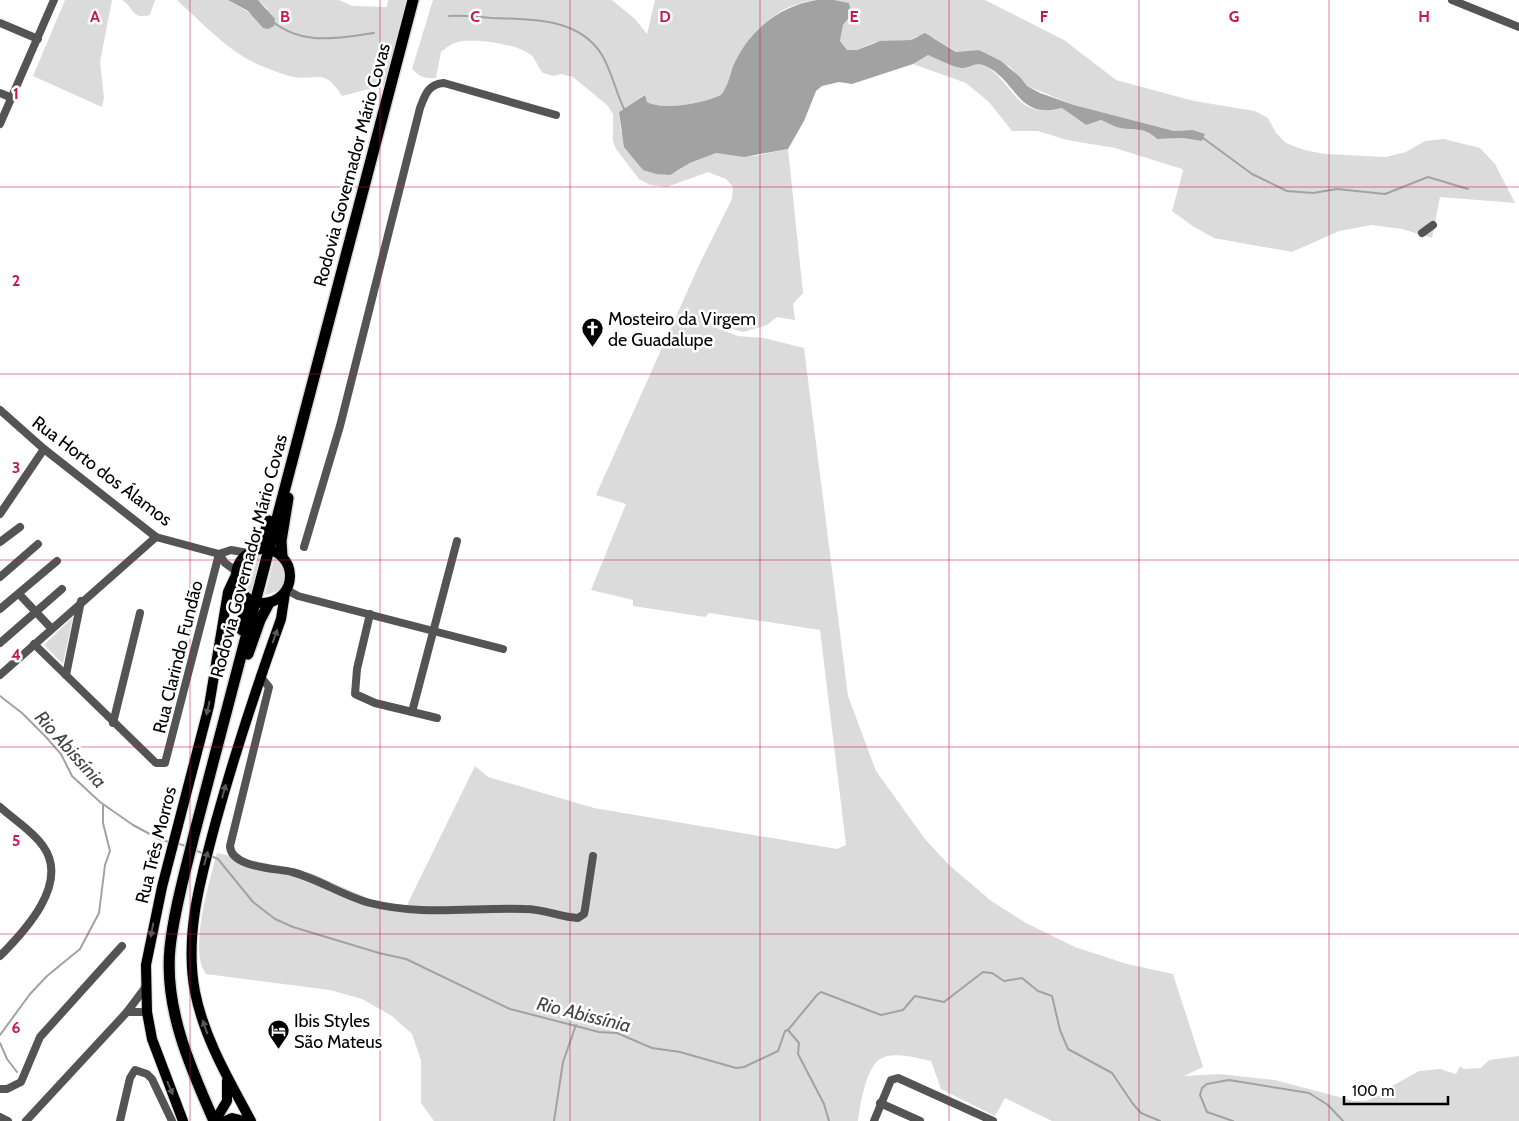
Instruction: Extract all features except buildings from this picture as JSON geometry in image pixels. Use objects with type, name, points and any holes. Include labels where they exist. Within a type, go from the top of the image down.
[{"type":"highway","name":"Rodovia Governador Mário Covas","points":[[220,1119],[185,1049],[171,990],[170,949],[174,917],[242,650],[413,0]]},
{"type":"highway","points":[[252,551],[263,538],[284,471],[294,454]]},
{"type":"highway","points":[[282,556],[281,546],[288,501],[289,474]]},
{"type":"highway","points":[[241,592],[244,608],[241,637],[242,650]]},
{"type":"highway","points":[[234,682],[247,658],[260,620],[269,603]]},
{"type":"main road","points":[[250,1121],[210,1042],[200,1012],[191,966],[192,922],[201,878],[230,769],[260,676],[281,619],[291,575],[288,564],[282,556],[269,549],[252,551]]},
{"type":"main road","name":"Rua Três Morros","points":[[183,1121],[159,1061],[147,1012],[145,988],[149,945],[209,706],[227,597],[242,559],[252,551]]},
{"type":"main road","points":[[236,573],[241,592],[255,602],[269,603],[286,591]]},
{"type":"main road","points":[[225,1072],[228,1097],[220,1119],[232,1118],[244,1121]]},
{"type":"street","points":[[0,124],[54,0]]},
{"type":"street","points":[[1452,0],[1519,27]]},
{"type":"street","points":[[0,23],[38,39]]},
{"type":"street","points":[[304,547],[340,426],[420,108],[427,91],[437,84],[444,84],[556,115]]},
{"type":"street","points":[[0,93],[12,98]]},
{"type":"street","points":[[1422,233],[1434,225]]},
{"type":"street","name":"Rua Horto dos Álamos","points":[[0,410],[44,449],[156,537],[219,554],[231,550],[252,551]]},
{"type":"street","points":[[0,514],[44,449]]},
{"type":"street","points":[[0,542],[20,527]]},
{"type":"street","points":[[0,675],[156,537]]},
{"type":"street","points":[[412,712],[457,541]]},
{"type":"street","points":[[0,577],[38,544]]},
{"type":"street","points":[[219,554],[225,563],[236,573]]},
{"type":"street","name":"Rua Clarindo Fundão","points":[[113,723],[156,763],[162,765],[167,760],[219,554]]},
{"type":"street","points":[[0,609],[57,561]]},
{"type":"street","points":[[216,567],[225,563]]},
{"type":"street","points":[[0,643],[62,590]]},
{"type":"street","points":[[286,591],[298,596],[503,649]]},
{"type":"street","points":[[19,594],[51,628]]},
{"type":"street","points":[[66,674],[81,602]]},
{"type":"street","points":[[113,723],[140,613]]},
{"type":"street","points":[[370,614],[357,669],[355,694],[375,703],[437,718]]},
{"type":"street","points":[[34,644],[113,723]]},
{"type":"street","points":[[260,676],[269,687],[230,846],[231,853],[237,859],[246,863],[299,874],[371,903],[440,912],[540,910],[578,918],[584,914],[586,909],[593,856]]},
{"type":"street","points":[[0,806],[42,844],[50,859],[51,872],[48,889],[33,919],[0,956]]},
{"type":"street","points":[[0,1088],[8,1089],[21,1082],[40,1037],[122,946]]},
{"type":"street","points":[[26,1121],[127,1012],[145,988]]},
{"type":"street","points":[[127,1012],[147,1012]]},
{"type":"street","points":[[120,1121],[131,1074],[135,1070],[147,1074],[152,1079],[172,1121]]},
{"type":"street","points":[[874,1121],[880,1103],[891,1080],[894,1078],[904,1080],[983,1119],[993,1121]]},
{"type":"street","points":[[880,1103],[920,1121]]},
{"type":"street","points":[[0,1117],[8,1121]]},
{"type":"shaded area","points":[[65,0],[112,0],[100,62],[104,98],[102,107],[33,76]]},
{"type":"shaded area","points":[[122,0],[155,0],[150,15],[139,16]]},
{"type":"shaded area","points":[[177,0],[228,0],[253,15],[268,9],[258,0],[339,0],[352,6],[387,7],[388,0],[410,0],[388,84],[342,96],[330,81],[324,78],[289,76],[246,58],[215,35]]},
{"type":"shaded area","points":[[228,0],[258,0],[275,19],[274,26],[268,29],[263,28],[248,11]]},
{"type":"shaded area","points":[[433,0],[612,0],[635,19],[647,34],[655,0],[818,0],[807,1],[790,7],[769,20],[759,29],[736,60],[721,95],[695,103],[663,106],[647,102],[644,95],[619,112],[621,132],[676,172],[690,163],[716,153],[755,156],[788,149],[803,293],[793,304],[795,320],[777,317],[767,325],[743,332],[724,326],[711,315],[712,326],[738,336],[764,338],[804,348],[848,696],[876,771],[925,839],[949,865],[990,900],[1026,923],[1075,947],[1127,964],[1173,974],[1203,1067],[1184,1076],[1219,1074],[1275,1080],[1354,1101],[1365,1101],[1387,1093],[1392,1086],[1419,1071],[1440,1069],[1456,1074],[1460,1066],[1464,1069],[1481,1068],[1489,1060],[1519,1056],[1519,1121],[1052,1121],[1005,1098],[995,1116],[941,1089],[931,1061],[898,1055],[880,1059],[871,1070],[864,1087],[858,1121],[434,1121],[421,1103],[421,1060],[412,1034],[392,1016],[362,999],[330,990],[206,974],[201,964],[199,949],[200,933],[202,915],[217,853],[311,873],[372,900],[406,907],[475,766],[488,777],[594,808],[837,849],[846,845],[820,630],[709,613],[705,617],[633,606],[633,600],[591,590],[626,504],[596,495],[700,263],[732,199],[733,187],[726,179],[708,172],[667,187],[650,185],[639,179],[616,149],[613,141],[613,114],[607,105],[573,77],[561,74],[554,76],[543,73],[533,57],[527,52],[509,45],[475,41],[456,43],[441,52],[436,78],[420,76],[412,69]]},
{"type":"shaded area","points":[[817,0],[834,0],[849,3],[852,14],[843,25],[840,41],[847,50],[857,50],[880,41],[911,40],[925,33],[956,52],[979,50],[1001,61],[1020,77],[1027,86],[1040,93],[1074,105],[1174,131],[1193,130],[1205,134],[1202,141],[1183,138],[1157,139],[1142,130],[1116,127],[1101,120],[1086,125],[1062,108],[1035,109],[1026,104],[1003,79],[983,65],[977,64],[961,68],[928,55],[913,64],[852,84],[839,82],[822,86],[816,91],[804,121],[788,149],[744,157],[716,153],[690,163],[670,175],[656,174],[643,170],[624,147],[619,112],[645,95],[647,102],[654,105],[673,106],[705,101],[721,95],[743,48],[759,28],[792,7]]},
{"type":"shaded area","points":[[834,0],[985,0],[1064,40],[1116,80],[1194,101],[1255,111],[1268,118],[1276,133],[1286,143],[1304,150],[1325,154],[1386,157],[1406,152],[1425,141],[1444,139],[1480,148],[1495,164],[1515,203],[1440,197],[1432,238],[1402,229],[1371,225],[1339,231],[1292,252],[1214,238],[1194,227],[1172,211],[1182,169],[1115,148],[1067,140],[1038,131],[1012,131],[989,102],[966,83],[913,64],[928,55],[968,68],[976,65],[984,66],[992,70],[1025,105],[1043,111],[1062,108],[1086,125],[1101,120],[1116,127],[1146,132],[1157,139],[1183,138],[1202,141],[1204,134],[1193,130],[1174,131],[1074,105],[1027,86],[1010,67],[979,50],[957,52],[934,38],[917,36],[911,40],[875,42],[857,50],[847,51],[840,41],[843,25],[852,14],[849,3]]},
{"type":"shaded area","points":[[261,554],[252,594],[240,585],[240,571],[248,558]]},
{"type":"shaded area","points":[[275,555],[286,562],[288,576],[282,590],[265,595]]},
{"type":"shaded area","points":[[73,617],[63,664],[44,645]]},
{"type":"waterway","points":[[449,16],[537,20],[567,27],[580,33],[602,55],[609,68],[625,111]]},
{"type":"waterway","points":[[273,22],[285,30],[309,37],[334,38],[374,33]]},
{"type":"waterway","points":[[1203,138],[1252,174],[1287,191],[1313,193],[1337,189],[1385,194],[1428,177],[1468,189]]},
{"type":"waterway","name":"Rio Abissínia","points":[[0,696],[22,713],[45,736],[61,754],[72,776],[100,802],[133,825],[159,839],[169,842]]},
{"type":"waterway","points":[[0,1035],[30,994],[47,976],[80,949],[99,913],[105,865],[110,851],[103,823],[103,805]]},
{"type":"waterway","name":"Rio Abissínia","points":[[176,843],[186,846]]},
{"type":"waterway","name":"Rio Abissínia","points":[[195,850],[204,854]]},
{"type":"waterway","name":"Rio Abissínia","points":[[211,856],[218,859],[253,902],[275,919],[293,927],[379,953],[406,959],[510,1009],[599,1032],[617,1033],[652,1048],[680,1052],[736,1068],[744,1067],[778,1051],[785,1031],[788,1030],[821,992],[881,1015],[903,1010],[915,996],[944,1002],[983,972],[992,973],[1004,981],[1022,978],[1038,991],[1052,996],[1060,1030],[1068,1049],[1112,1073],[1141,1113],[1160,1121]]},
{"type":"waterway","points":[[554,1121],[563,1062],[576,1025]]},
{"type":"waterway","points":[[788,1030],[799,1043],[798,1054],[824,1104],[829,1121]]},
{"type":"waterway","points":[[0,1043],[7,1059],[17,1072]]},
{"type":"waterway","name":"Rio Abissínia","points":[[1233,1121],[1207,1112],[1200,1095],[1202,1088],[1207,1084],[1229,1080],[1309,1093],[1328,1105],[1343,1121]]},
{"type":"place","name":"Mosteiro da Virgem de Guadalupe","points":[[592,348]]},
{"type":"place","name":"Ibis Styles São Mateus","points":[[278,1050]]}]
